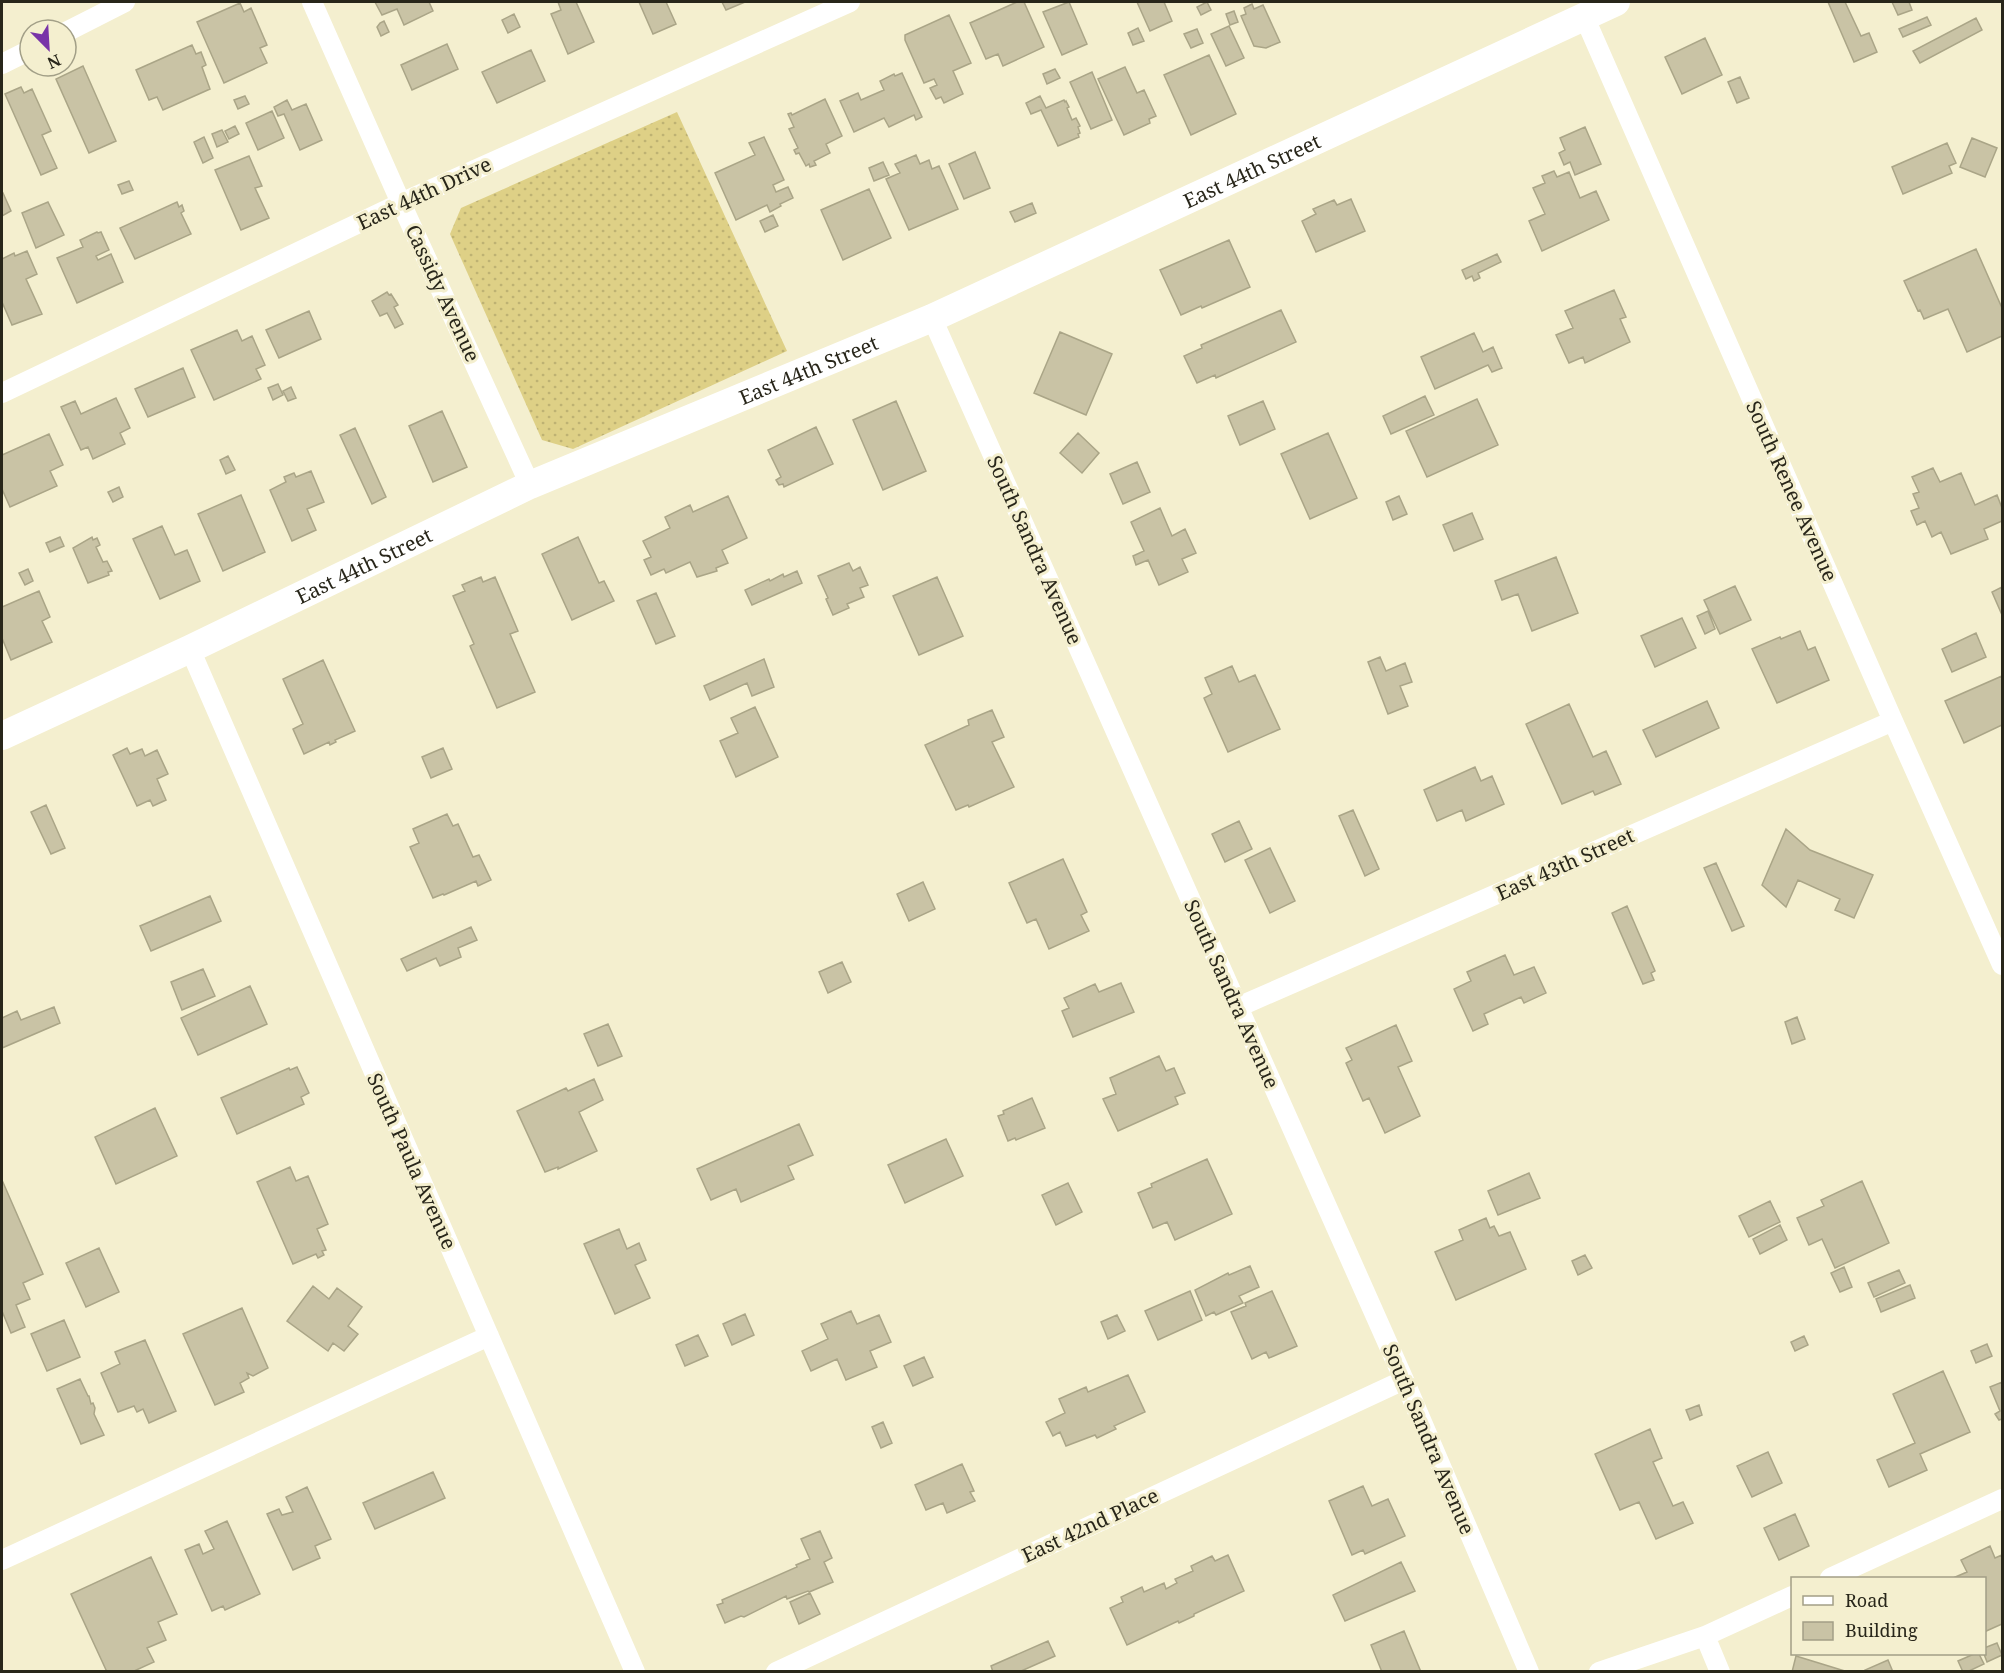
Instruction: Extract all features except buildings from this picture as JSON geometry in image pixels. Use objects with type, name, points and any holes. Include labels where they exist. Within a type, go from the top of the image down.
[{"type":"street","points":[[78,26],[125,2]]},
{"type":"street","name":"Cassidy Avenue","points":[[312,2],[530,485]]},
{"type":"street","name":"East 44th Drive","points":[[2,393],[401,202],[850,2]]},
{"type":"street","name":"East 44th Street","points":[[2,736],[190,650],[530,485],[932,318],[1616,2]]},
{"type":"street","name":"South Renee Avenue","points":[[1584,16],[2002,966]]},
{"type":"street","points":[[2,64],[18,56]]},
{"type":"street","name":"South Sandra Avenue","points":[[932,318],[1404,1380],[1529,1671]]},
{"type":"street","name":"South Paula Avenue","points":[[190,650],[635,1671]]},
{"type":"street","name":"East 43th Street","points":[[1238,1007],[1893,721]]},
{"type":"street","points":[[2,1560],[489,1336]]},
{"type":"street","name":"East 42nd Place","points":[[776,1671],[1404,1380]]},
{"type":"street","points":[[1832,1577],[2002,1499]]},
{"type":"street","points":[[1599,1671],[1705,1636],[1791,1596]]},
{"type":"street","points":[[1705,1636],[1720,1671]]},
{"type":"shaded area","points":[[677,112],[787,351],[573,449],[542,440],[450,234],[461,208]]}]
